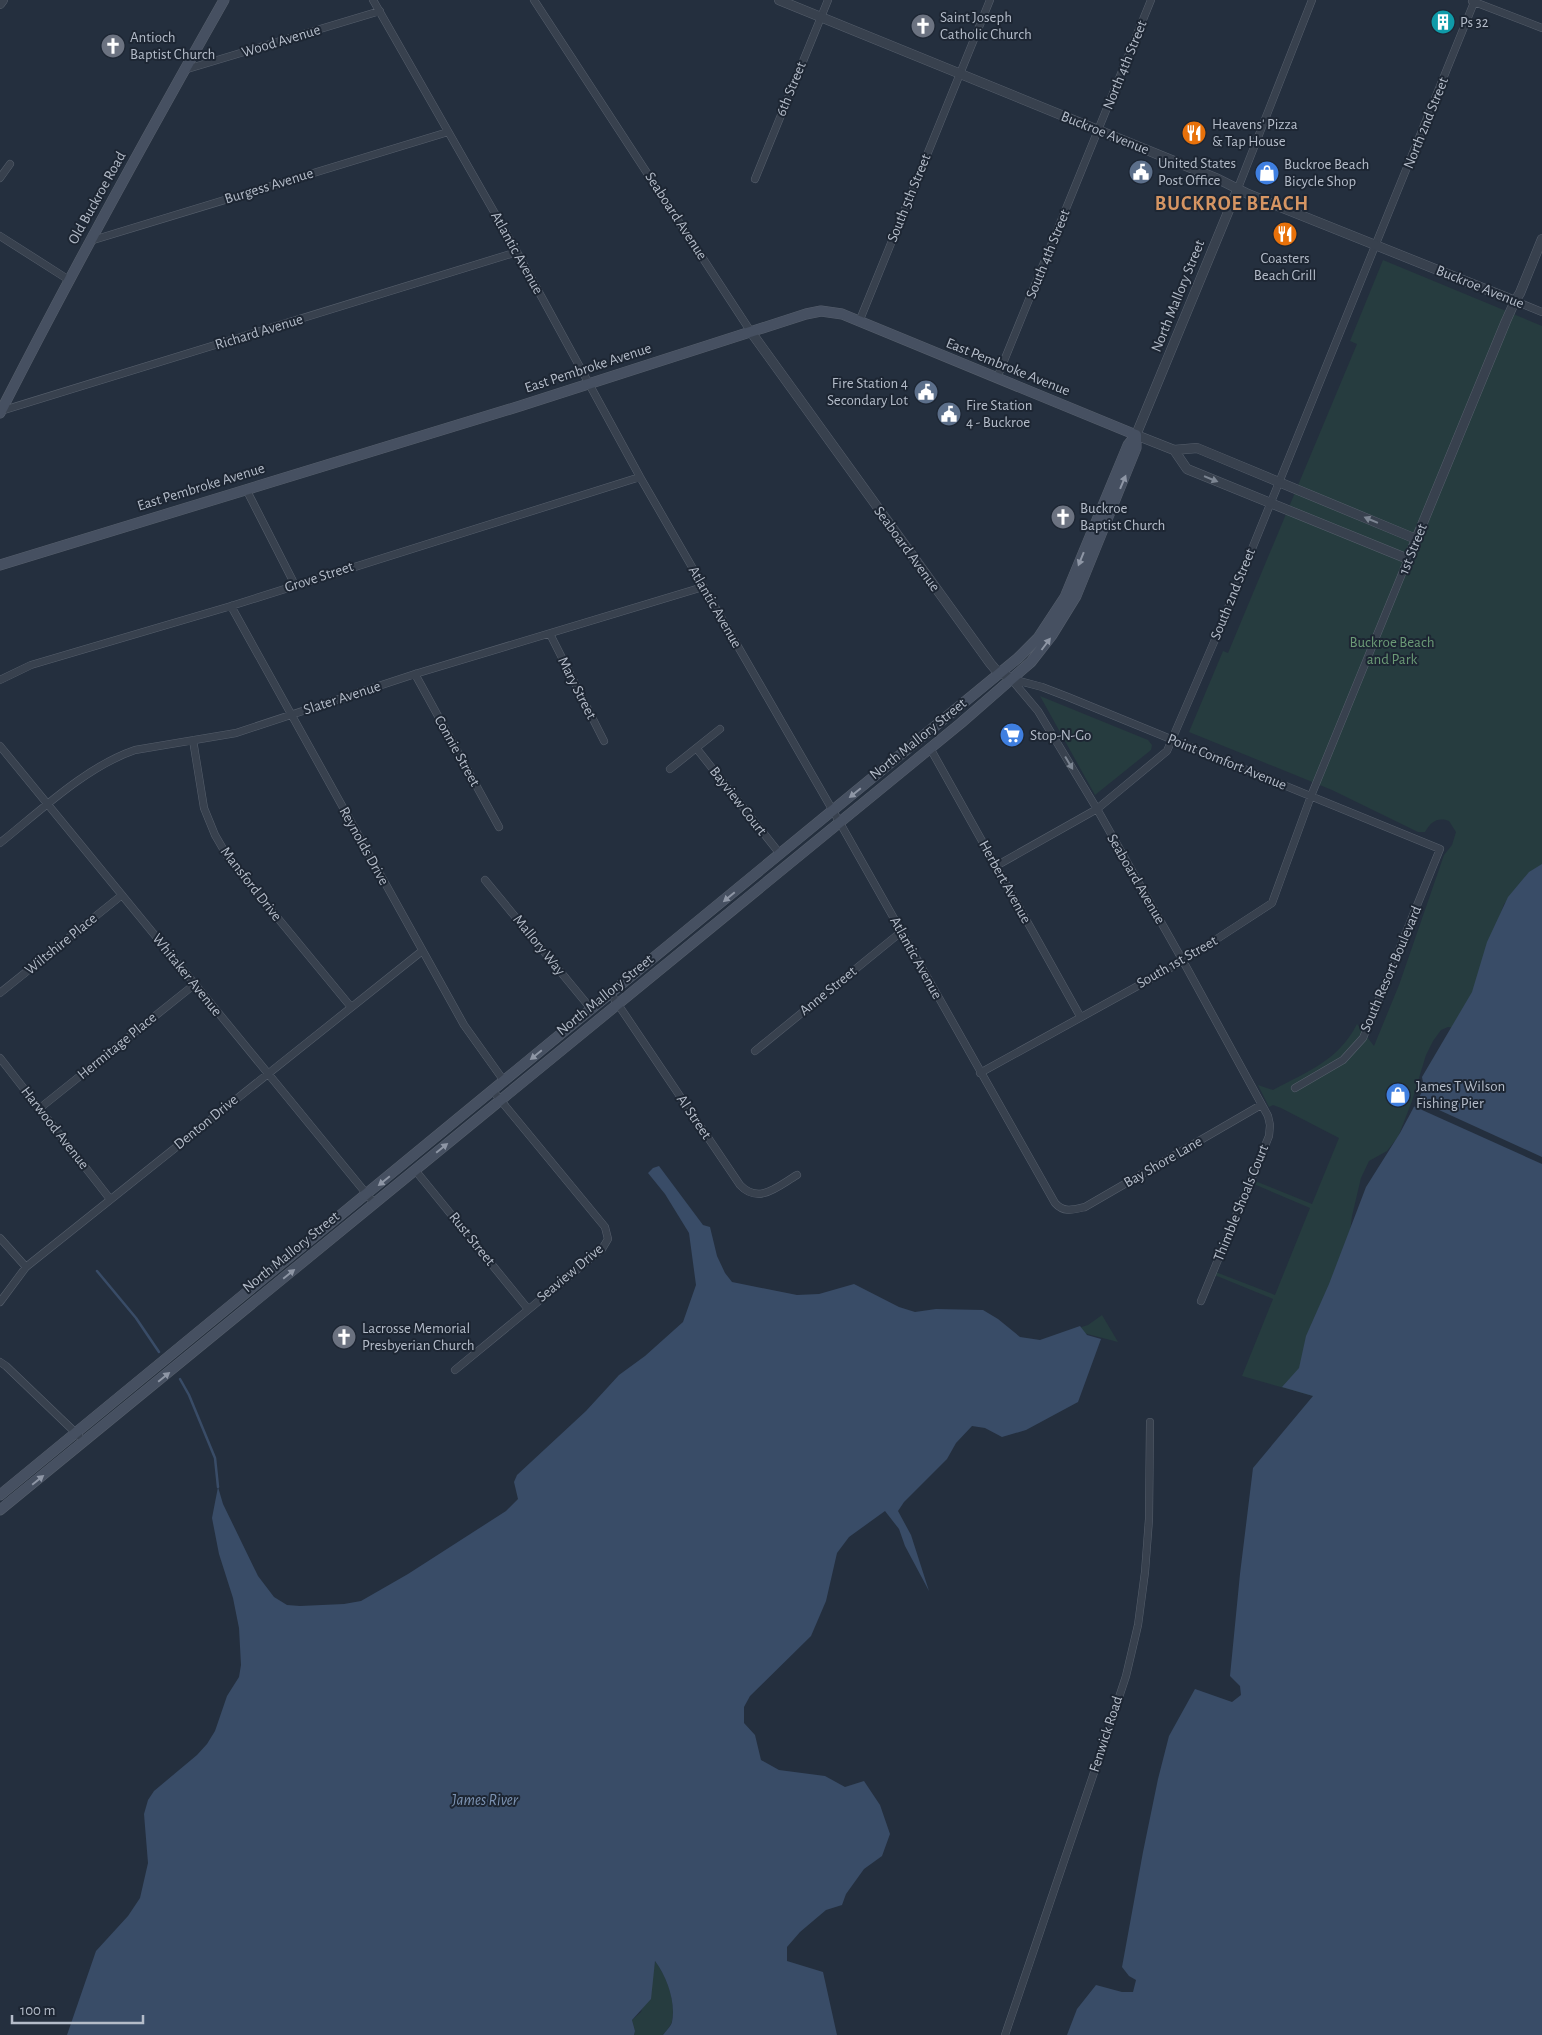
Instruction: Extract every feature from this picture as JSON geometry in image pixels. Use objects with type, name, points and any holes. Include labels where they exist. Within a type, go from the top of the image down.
[{"type":"main road","name":"Old Buckroe Road","points":[[0,412],[90,241],[183,70],[224,0]]},
{"type":"main road","name":"East Pembroke Avenue","points":[[0,564],[520,406],[806,314],[821,311],[835,312],[1136,435]]},
{"type":"main road","name":"North Mallory Street","points":[[0,1495],[1001,674],[1038,638],[1065,597],[1128,444],[1136,435]]},
{"type":"main road","name":"North Mallory Street","points":[[0,1510],[619,1004],[1012,679],[1043,649],[1072,603],[1136,448],[1136,435]]},
{"type":"main road","points":[[0,556],[15,559]]},
{"type":"street","points":[[0,4],[3,0]]},
{"type":"street","name":"Atlantic Avenue","points":[[373,0],[517,252],[640,477],[840,822],[1046,1189],[1062,1210]]},
{"type":"street","name":"Seaboard Avenue","points":[[534,0],[751,332],[990,663],[1001,674],[1012,679],[1038,711],[1097,809],[1262,1105]]},
{"type":"street","name":"Buckroe Avenue","points":[[779,0],[1542,312]]},
{"type":"street","name":"6th Street","points":[[755,179],[828,0]]},
{"type":"street","name":"South 5th Street","points":[[859,322],[990,0]]},
{"type":"street","name":"North 4th Street","points":[[1098,130],[1151,0]]},
{"type":"street","name":"North Mallory Street","points":[[1136,435],[1238,188],[1312,0]]},
{"type":"street","points":[[1474,0],[1542,28]]},
{"type":"street","name":"North 2nd Street","points":[[1376,245],[1474,0]]},
{"type":"street","name":"Wood Avenue","points":[[183,70],[380,11]]},
{"type":"street","name":"South 4th Street","points":[[997,378],[1098,130]]},
{"type":"street","name":"Burgess Avenue","points":[[90,241],[448,132]]},
{"type":"street","points":[[0,178],[10,164]]},
{"type":"street","points":[[0,236],[69,280]]},
{"type":"street","name":"1st Street","points":[[1311,796],[1514,301],[1520,293],[1542,239]]},
{"type":"street","name":"South 2nd Street","points":[[996,866],[1097,809],[1167,751],[1376,245]]},
{"type":"street","name":"Richard Avenue","points":[[0,412],[517,252]]},
{"type":"street","name":"East Pembroke Avenue","points":[[1136,435],[1174,450],[1196,448],[1416,539]]},
{"type":"street","points":[[1174,450],[1187,469],[1408,559]]},
{"type":"street","name":"Grove Street","points":[[0,680],[31,665],[231,606],[640,477]]},
{"type":"street","points":[[246,489],[295,585]]},
{"type":"street","name":"Slater Avenue","points":[[0,842],[96,768],[121,755],[142,749],[236,733],[415,674],[703,587]]},
{"type":"street","name":"Reynolds Drive","points":[[231,606],[464,1025],[504,1081]]},
{"type":"street","name":"Mary Street","points":[[550,634],[604,741]]},
{"type":"street","name":"Connie Street","points":[[415,674],[499,827]]},
{"type":"street","name":"Point Comfort Avenue","points":[[1012,679],[1042,687],[1440,849]]},
{"type":"street","points":[[670,769],[720,729]]},
{"type":"street","name":"Mansford Drive","points":[[193,740],[204,808],[215,836],[229,859],[351,1007]]},
{"type":"street","name":"Whitaker Avenue","points":[[0,746],[374,1204]]},
{"type":"street","name":"Herbert Avenue","points":[[930,748],[1080,1016]]},
{"type":"street","name":"Bayview Court","points":[[697,749],[780,854]]},
{"type":"street","name":"South 1st Street","points":[[980,1073],[1080,1016],[1183,961],[1272,903],[1311,796]]},
{"type":"street","name":"South Resort Boulevard","points":[[1295,1088],[1343,1060],[1363,1038],[1440,849]]},
{"type":"street","name":"Mallory Way","points":[[485,880],[592,1010]]},
{"type":"street","name":"Wiltshire Place","points":[[0,993],[122,895]]},
{"type":"street","name":"Anne Street","points":[[755,1051],[901,932]]},
{"type":"street","name":"Denton Drive","points":[[0,1302],[26,1267],[422,951]]},
{"type":"street","name":"Hermitage Place","points":[[40,1108],[195,984]]},
{"type":"street","name":"Al Street","points":[[611,994],[740,1185],[746,1191],[753,1194],[762,1194],[797,1174]]},
{"type":"street","name":"Harwood Avenue","points":[[0,1058],[110,1199]]},
{"type":"street","name":"Seaview Drive","points":[[455,1370],[602,1249],[608,1239],[605,1227],[493,1091]]},
{"type":"street","name":"Bay Shore Lane","points":[[1062,1210],[1085,1207],[1262,1105]]},
{"type":"street","name":"Thimble Shoals Court","points":[[1201,1302],[1269,1136],[1269,1121],[1262,1105]]},
{"type":"street","name":"Rust Street","points":[[415,1170],[528,1309]]},
{"type":"street","points":[[0,1238],[26,1267]]},
{"type":"street","points":[[0,1362],[44,1400],[84,1442]]},
{"type":"street","name":"Fenwick Road","points":[[1005,2035],[1126,1676],[1138,1625],[1145,1572],[1149,1519],[1150,1422]]},
{"type":"green space","name":"Buckroe Beach and Park","points":[[1383,260],[1542,326],[1542,888],[1514,894],[1504,904],[1461,1029],[1448,1027],[1441,1030],[1433,1041],[1426,1055],[1412,1101],[1398,1137],[1387,1151],[1369,1161],[1361,1178],[1352,1216],[1347,1254],[1313,1396],[1242,1376],[1273,1299],[1212,1274],[1213,1271],[1275,1295],[1310,1208],[1249,1182],[1250,1179],[1312,1204],[1339,1138],[1281,1108],[1273,1105],[1269,1107],[1258,1085],[1273,1090],[1310,1071],[1341,1047],[1357,1024],[1374,1046],[1399,985],[1444,855],[1452,845],[1456,832],[1449,821],[1438,820],[1432,823],[1425,832],[1418,832],[1332,790],[1189,732],[1223,651],[1228,653],[1357,344],[1350,341]]},
{"type":"green space","points":[[1040,696],[1148,740],[1152,745],[1151,750],[1095,795]]},
{"type":"green space","points":[[1102,1315],[1118,1342],[1072,1330],[1088,1325]]},
{"type":"green space","points":[[655,1961],[663,1974],[672,1997],[672,2021],[670,2027],[663,2035],[634,2035],[635,2031],[632,2020],[641,2012],[653,1975]]},
{"type":"water","points":[[1542,864],[1542,2035],[1067,2035],[1077,2009],[1096,1985],[1122,1992],[1133,1992],[1136,1980],[1129,1976],[1122,1967],[1143,1852],[1169,1736],[1195,1689],[1232,1702],[1241,1695],[1240,1686],[1230,1676],[1253,1468],[1313,1396],[1282,1387],[1299,1368],[1306,1336],[1329,1284],[1366,1187],[1400,1133],[1424,1088],[1422,1077],[1472,992],[1487,942],[1508,897],[1529,872]]},
{"type":"water","name":"James River","points":[[659,1166],[703,1225],[710,1227],[717,1256],[725,1273],[732,1282],[797,1295],[819,1294],[854,1284],[899,1307],[915,1312],[936,1309],[983,1310],[998,1319],[1020,1337],[1040,1340],[1080,1326],[1087,1335],[1101,1339],[1078,1402],[1026,1430],[1002,1437],[985,1428],[972,1426],[956,1443],[947,1459],[904,1502],[898,1511],[911,1535],[929,1591],[905,1546],[899,1529],[885,1511],[849,1537],[837,1553],[826,1601],[811,1636],[750,1696],[744,1707],[744,1723],[755,1735],[761,1760],[779,1770],[825,1776],[845,1787],[864,1781],[880,1805],[890,1834],[882,1856],[864,1869],[846,1894],[842,1905],[826,1910],[800,1932],[787,1947],[787,1961],[823,1972],[837,2035],[663,2035],[672,2022],[673,2006],[667,1982],[655,1961],[651,1999],[632,2020],[635,2031],[634,2035],[67,2035],[96,1951],[128,1916],[140,1898],[148,1863],[144,1814],[148,1800],[154,1791],[197,1755],[207,1744],[215,1731],[227,1696],[239,1677],[241,1665],[239,1628],[233,1598],[219,1554],[212,1518],[218,1487],[223,1504],[258,1576],[274,1597],[287,1605],[344,1604],[361,1601],[408,1574],[506,1511],[518,1499],[514,1482],[517,1475],[586,1411],[619,1375],[645,1356],[683,1322],[696,1285],[689,1233],[665,1194],[648,1173],[653,1168]]},
{"type":"pier","points":[[1415,1099],[1542,1157],[1542,1164],[1411,1105]]},
{"type":"waterway","points":[[97,1271],[136,1318],[159,1352]]},
{"type":"waterway","points":[[180,1379],[189,1395],[215,1458],[218,1487]]},
{"type":"place","name":"Ps 32","points":[[1443,22]]},
{"type":"place","name":"Saint Joseph Catholic Church","points":[[923,26]]},
{"type":"place","name":"Antioch Baptist Church","points":[[113,46]]},
{"type":"place","name":"Heavens' Pizza & Tap House","points":[[1194,133]]},
{"type":"place","name":"United States Post Office","points":[[1141,172]]},
{"type":"place","name":"Buckroe Beach Bicycle Shop","points":[[1267,173]]},
{"type":"place","name":"Coasters Beach Grill","points":[[1285,234]]},
{"type":"place","name":"Fire Station 4 Secondary Lot","points":[[926,392]]},
{"type":"place","name":"Fire Station 4 - Buckroe","points":[[949,414]]},
{"type":"place","name":"Buckroe Baptist Church","points":[[1063,517]]},
{"type":"place","name":"Stop-N-Go","points":[[1012,735]]},
{"type":"place","name":"James T Wilson Fishing Pier","points":[[1398,1095]]},
{"type":"place","name":"Lacrosse Memorial Presbyerian Church","points":[[344,1337]]},
{"type":"district","name":"BUCKROE BEACH","points":[[1232,204]]}]
